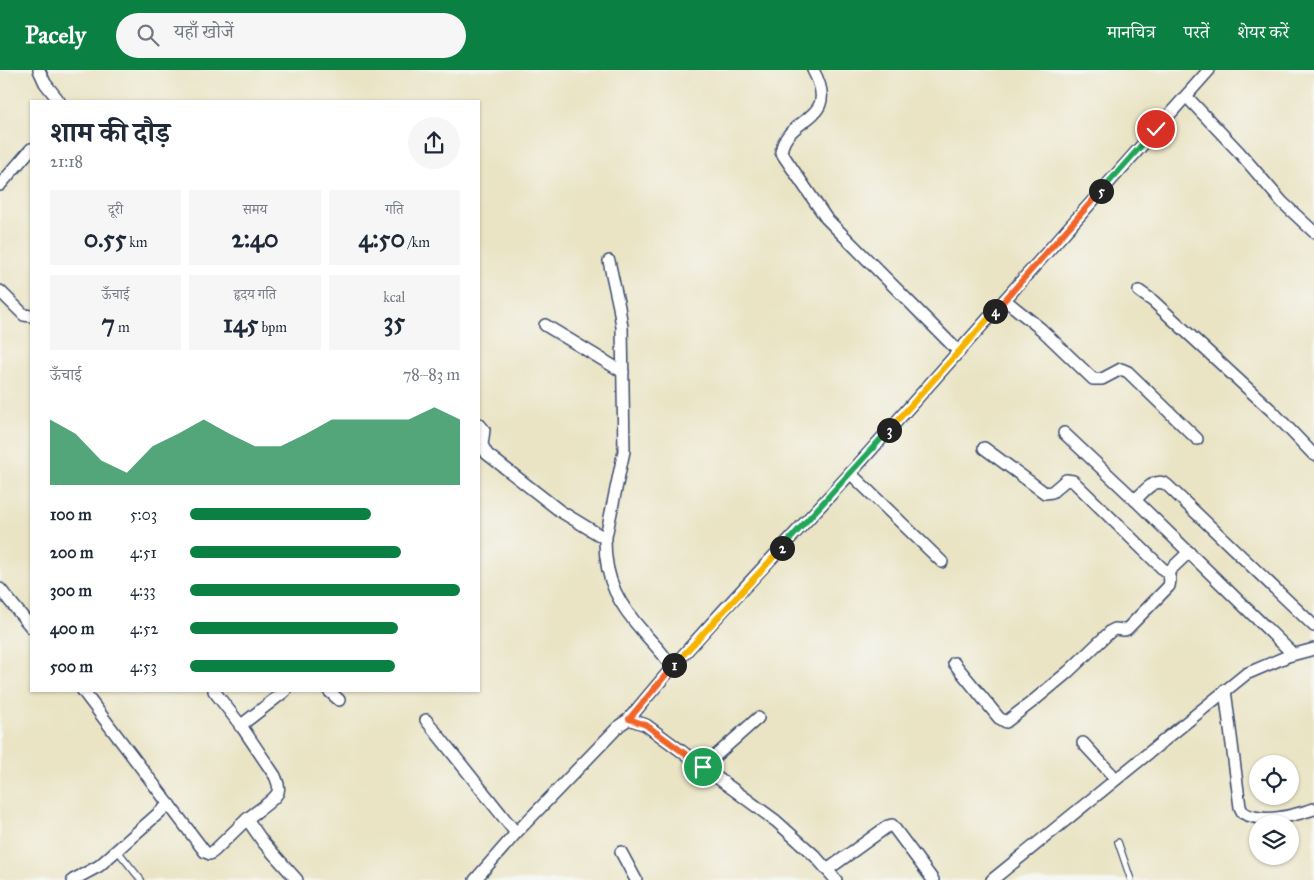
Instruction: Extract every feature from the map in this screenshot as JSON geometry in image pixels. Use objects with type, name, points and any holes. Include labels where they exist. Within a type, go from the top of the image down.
[{"type":"street","points":[[39,70],[45,83],[58,100]]},
{"type":"street","points":[[813,70],[823,93],[821,104],[811,117],[785,138],[781,152],[826,218],[959,352]]},
{"type":"street","points":[[474,880],[516,832],[620,724],[629,719],[671,667],[850,473],[1209,70]]},
{"type":"street","points":[[1186,96],[1239,152],[1282,202],[1314,232]]},
{"type":"street","points":[[0,185],[30,150]]},
{"type":"street","points":[[609,261],[622,327],[624,451],[606,539],[605,556],[613,590],[629,616],[663,654],[671,667]]},
{"type":"street","points":[[0,291],[24,315],[30,316]]},
{"type":"street","points":[[1139,291],[1153,301],[1272,411],[1314,455]]},
{"type":"street","points":[[1005,300],[1041,329],[1093,380],[1102,379],[1121,369],[1128,372],[1197,439]]},
{"type":"street","points":[[545,325],[623,372]]},
{"type":"street","points":[[480,425],[484,430],[482,445],[487,454],[560,511],[606,539]]},
{"type":"street","points":[[1064,433],[1189,552],[1292,654]]},
{"type":"street","points":[[954,663],[993,712],[1006,722],[1068,672],[1111,631],[1127,629],[1169,586],[1170,580],[1168,572],[1158,566],[1128,533],[1073,481],[1066,480],[1052,492],[1045,493],[984,448]]},
{"type":"street","points":[[850,473],[942,562]]},
{"type":"street","points":[[1135,500],[1157,482],[1167,485],[1314,626]]},
{"type":"street","points":[[1168,572],[1189,552]]},
{"type":"street","points":[[0,588],[30,626]]},
{"type":"street","points":[[992,880],[1246,674],[1292,654],[1314,649]]},
{"type":"street","points":[[1225,690],[1240,808],[1243,813],[1280,818],[1314,809]]},
{"type":"street","points":[[84,692],[208,853],[214,851],[247,819],[276,795],[279,788],[275,776],[215,692]]},
{"type":"street","points":[[240,726],[284,692]]},
{"type":"street","points":[[330,692],[339,700]]},
{"type":"street","points":[[703,767],[758,718]]},
{"type":"street","points":[[629,719],[646,725],[790,832],[836,880]]},
{"type":"street","points":[[426,720],[516,832]]},
{"type":"street","points":[[1083,743],[1116,779]]},
{"type":"street","points":[[73,880],[99,866],[169,804]]},
{"type":"street","points":[[247,819],[263,842],[297,880]]},
{"type":"street","points":[[827,870],[888,826],[892,826],[933,880]]},
{"type":"street","points":[[621,852],[636,880]]},
{"type":"lane","points":[[1118,842],[1131,880]]},
{"type":"lane","points":[[118,850],[141,880]]},
{"type":"route","points":[[703,767],[646,725],[629,719],[671,667],[938,376],[1156,129]]}]
